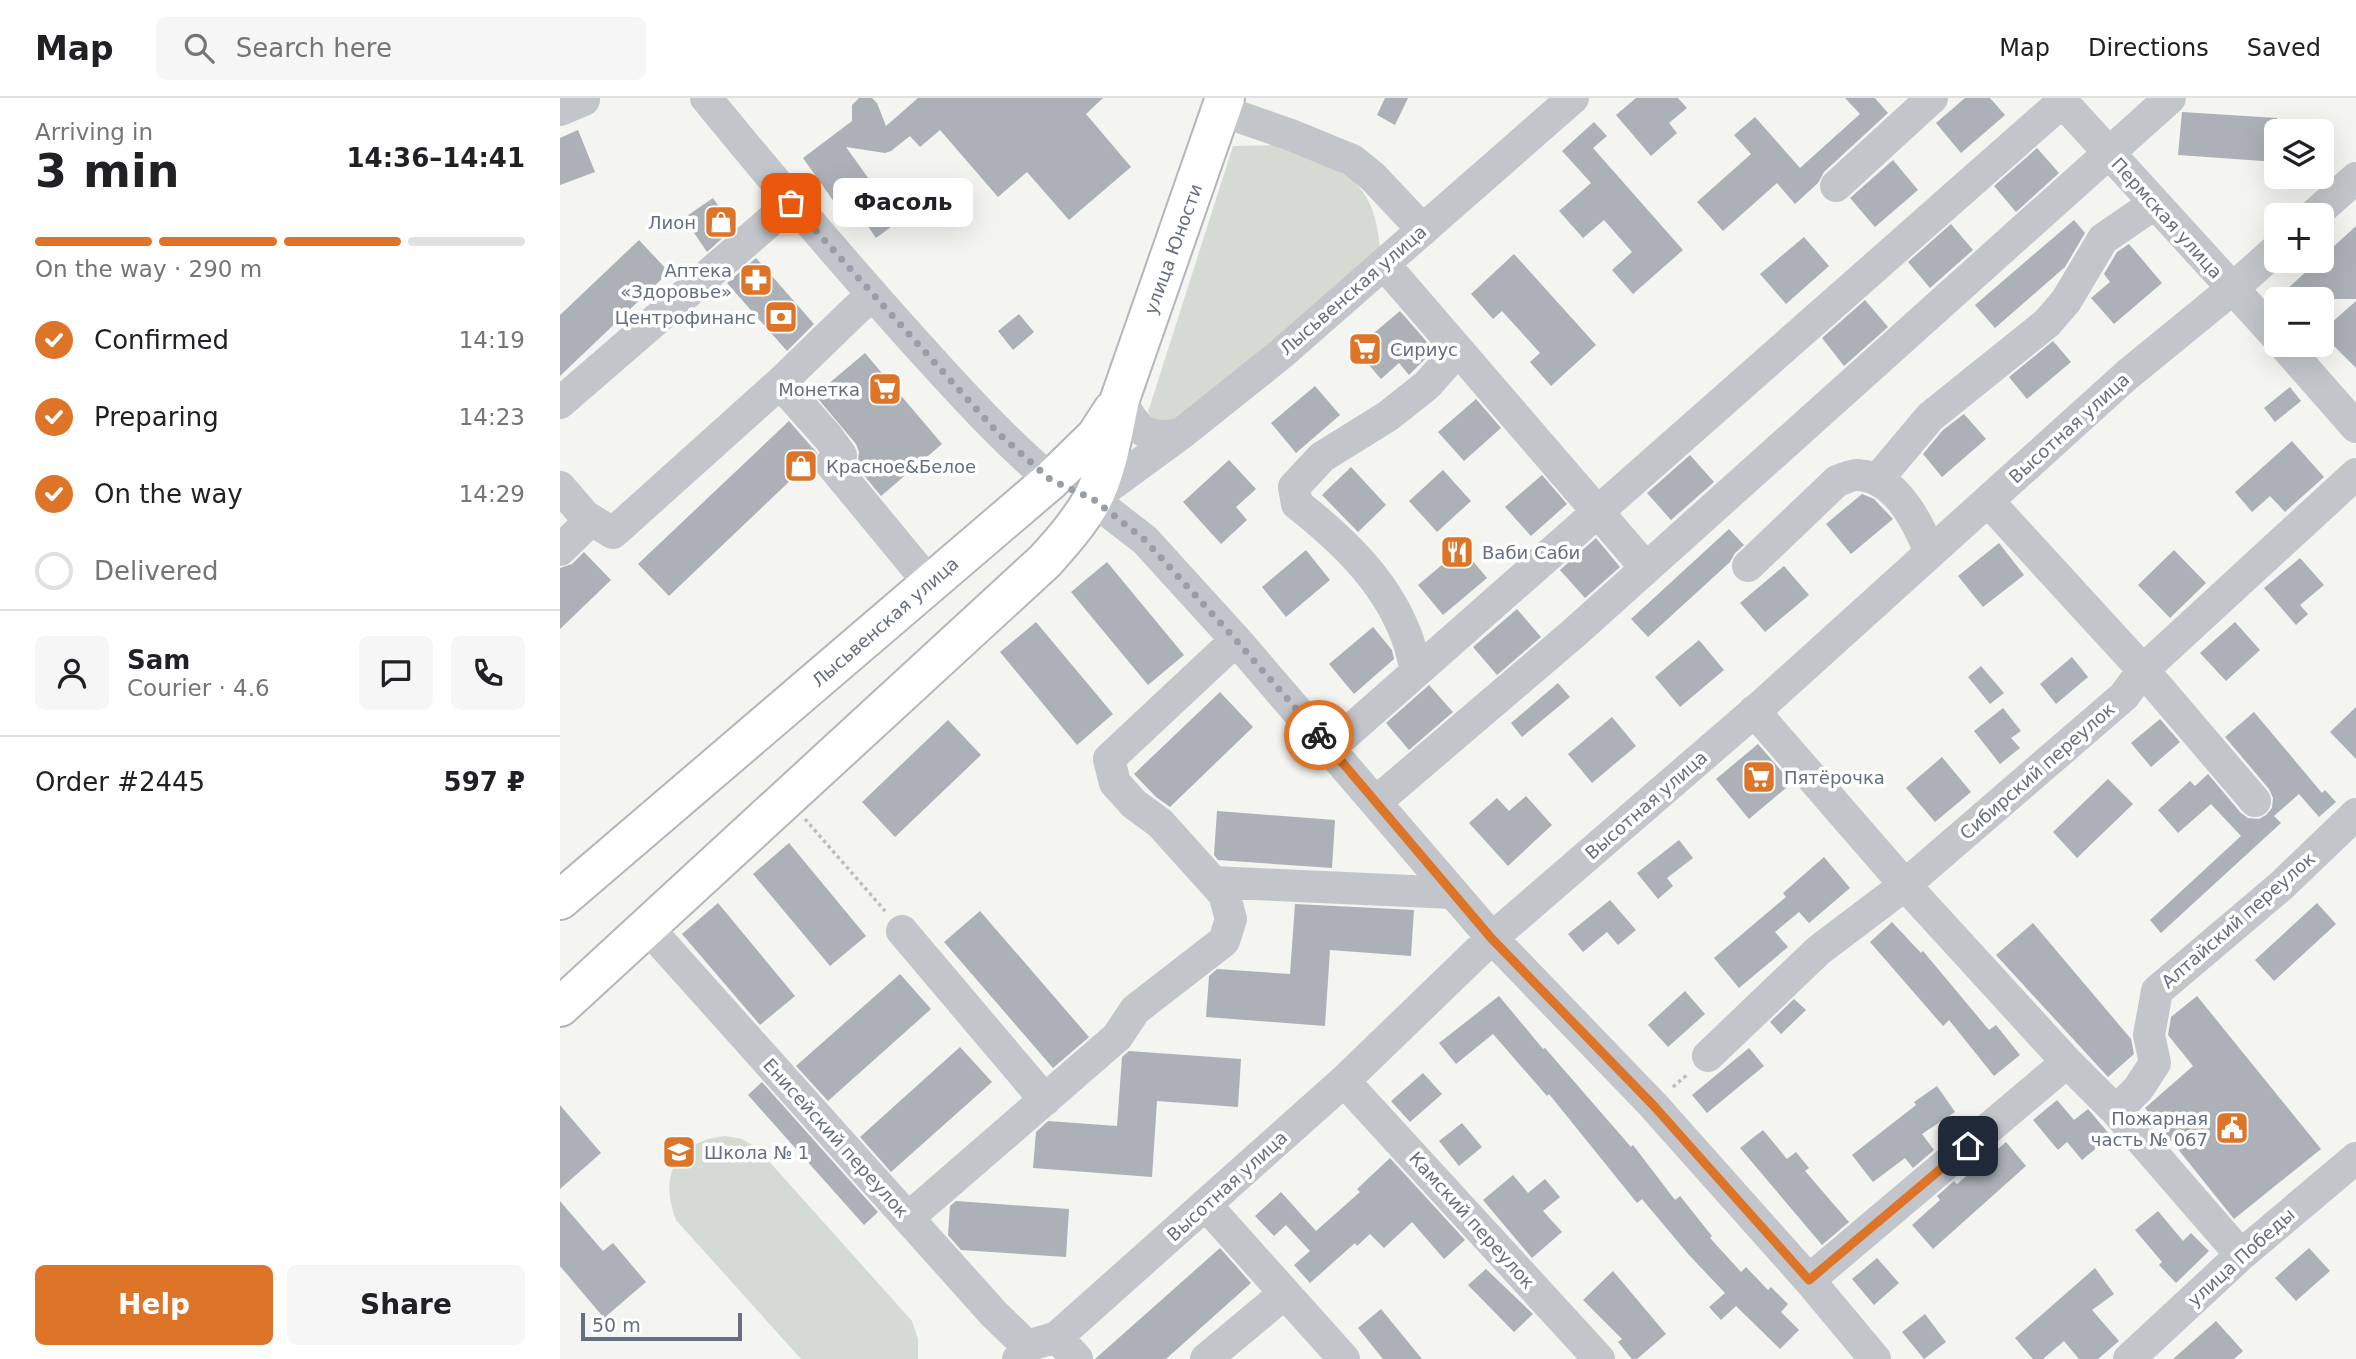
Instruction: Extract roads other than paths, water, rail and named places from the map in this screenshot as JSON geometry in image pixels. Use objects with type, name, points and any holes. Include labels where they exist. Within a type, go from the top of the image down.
[{"type":"main road","name":"улица Юности","points":[[1120,399],[1224,105]]},
{"type":"main road","name":"Лысьвенская улица","points":[[560,900],[1051,480],[1096,436],[1120,399]]},
{"type":"main road","name":"Лысьвенская улица","points":[[560,1007],[1045,561],[1073,530],[1093,499],[1110,451],[1120,399]]},
{"type":"main road","points":[[1051,480],[1093,499]]},
{"type":"street","points":[[560,110],[583,98]]},
{"type":"street","points":[[706,98],[791,203],[872,294],[998,433],[1051,480]]},
{"type":"street","name":"Лысьвенская улица","points":[[1093,499],[1281,354],[1573,98]]},
{"type":"street","points":[[1836,186],[1932,98]]},
{"type":"street","points":[[1376,802],[1646,568],[2169,98]]},
{"type":"street","points":[[1330,748],[2060,100]]},
{"type":"street","name":"Пермская улица","points":[[2060,100],[2264,324]]},
{"type":"street","points":[[1224,105],[1352,160],[1373,177],[1423,230]]},
{"type":"street","points":[[2328,203],[2356,178]]},
{"type":"street","points":[[560,403],[791,203]]},
{"type":"street","points":[[1878,478],[1930,417],[2047,323],[2066,301],[2104,239],[2154,204]]},
{"type":"street","name":"Высотная улица","points":[[1022,1353],[1067,1348],[1206,1205],[1345,1080],[1492,939],[1754,711],[2127,376],[2264,261]]},
{"type":"street","points":[[1384,264],[1646,568]]},
{"type":"street","points":[[560,486],[585,516],[613,533],[780,383],[872,294]]},
{"type":"street","points":[[1416,671],[1405,631],[1391,602],[1330,530],[1297,504],[1294,486],[1322,457],[1388,416],[1427,385],[1458,350]]},
{"type":"street","points":[[2295,357],[2356,427]]},
{"type":"street","points":[[780,383],[841,455],[831,464],[930,584]]},
{"type":"street","points":[[1120,399],[1138,427],[1151,435],[1165,438],[1182,433]]},
{"type":"street","points":[[1748,566],[1838,481],[1856,474],[1878,478],[1904,504],[1920,526],[1930,553]]},
{"type":"street","name":"Сибирский переулок","points":[[1708,1056],[1818,950],[1905,885],[2124,696],[2143,670],[2356,474]]},
{"type":"street","points":[[1093,499],[1145,540],[1236,640],[1492,939],[1653,1105],[1809,1280],[1875,1359]]},
{"type":"street","points":[[1988,500],[2143,670],[2255,800]]},
{"type":"street","points":[[560,550],[592,520]]},
{"type":"street","points":[[908,1218],[1117,1037],[1135,1010],[1224,941],[1231,919],[1224,894],[1160,823],[1134,804],[1115,783],[1110,758],[1236,640]]},
{"type":"street","points":[[1754,711],[1905,885],[2067,1062],[2116,1111],[2241,1255]]},
{"type":"street","name":"Алтайский переулок","points":[[2116,1111],[2138,1089],[2155,1063],[2149,1035],[2157,991],[2281,886],[2356,814]]},
{"type":"street","points":[[1213,881],[1453,893]]},
{"type":"street","name":"Енисейский переулок","points":[[648,928],[994,1314],[1022,1353]]},
{"type":"street","points":[[902,931],[1045,1100]]},
{"type":"street","points":[[1809,1280],[2067,1062]]},
{"type":"street","name":"Камский переулок","points":[[1345,1080],[1599,1359]]},
{"type":"street","name":"улица Победы","points":[[2129,1359],[2241,1255],[2356,1158]]},
{"type":"street","points":[[1206,1205],[1344,1359]]},
{"type":"street","points":[[1206,1359],[1285,1293]]},
{"type":"place","name":"Фасоль","points":[[791,203]]},
{"type":"place","name":"Лион","points":[[721,222]]},
{"type":"place","name":"Аптека «Здоровье»","points":[[756,280]]},
{"type":"place","name":"Центрофинанс","points":[[781,317]]},
{"type":"place","name":"Сириус","points":[[1365,349]]},
{"type":"place","name":"Монетка","points":[[885,389]]},
{"type":"place","name":"Красное&Белое","points":[[801,466]]},
{"type":"place","name":"Ваби Саби","points":[[1457,552]]},
{"type":"place","name":"Пятёрочка","points":[[1759,777]]},
{"type":"place","name":"Пожарная часть № 067","points":[[2232,1128]]},
{"type":"place","name":"Школа № 1","points":[[679,1152]]}]
